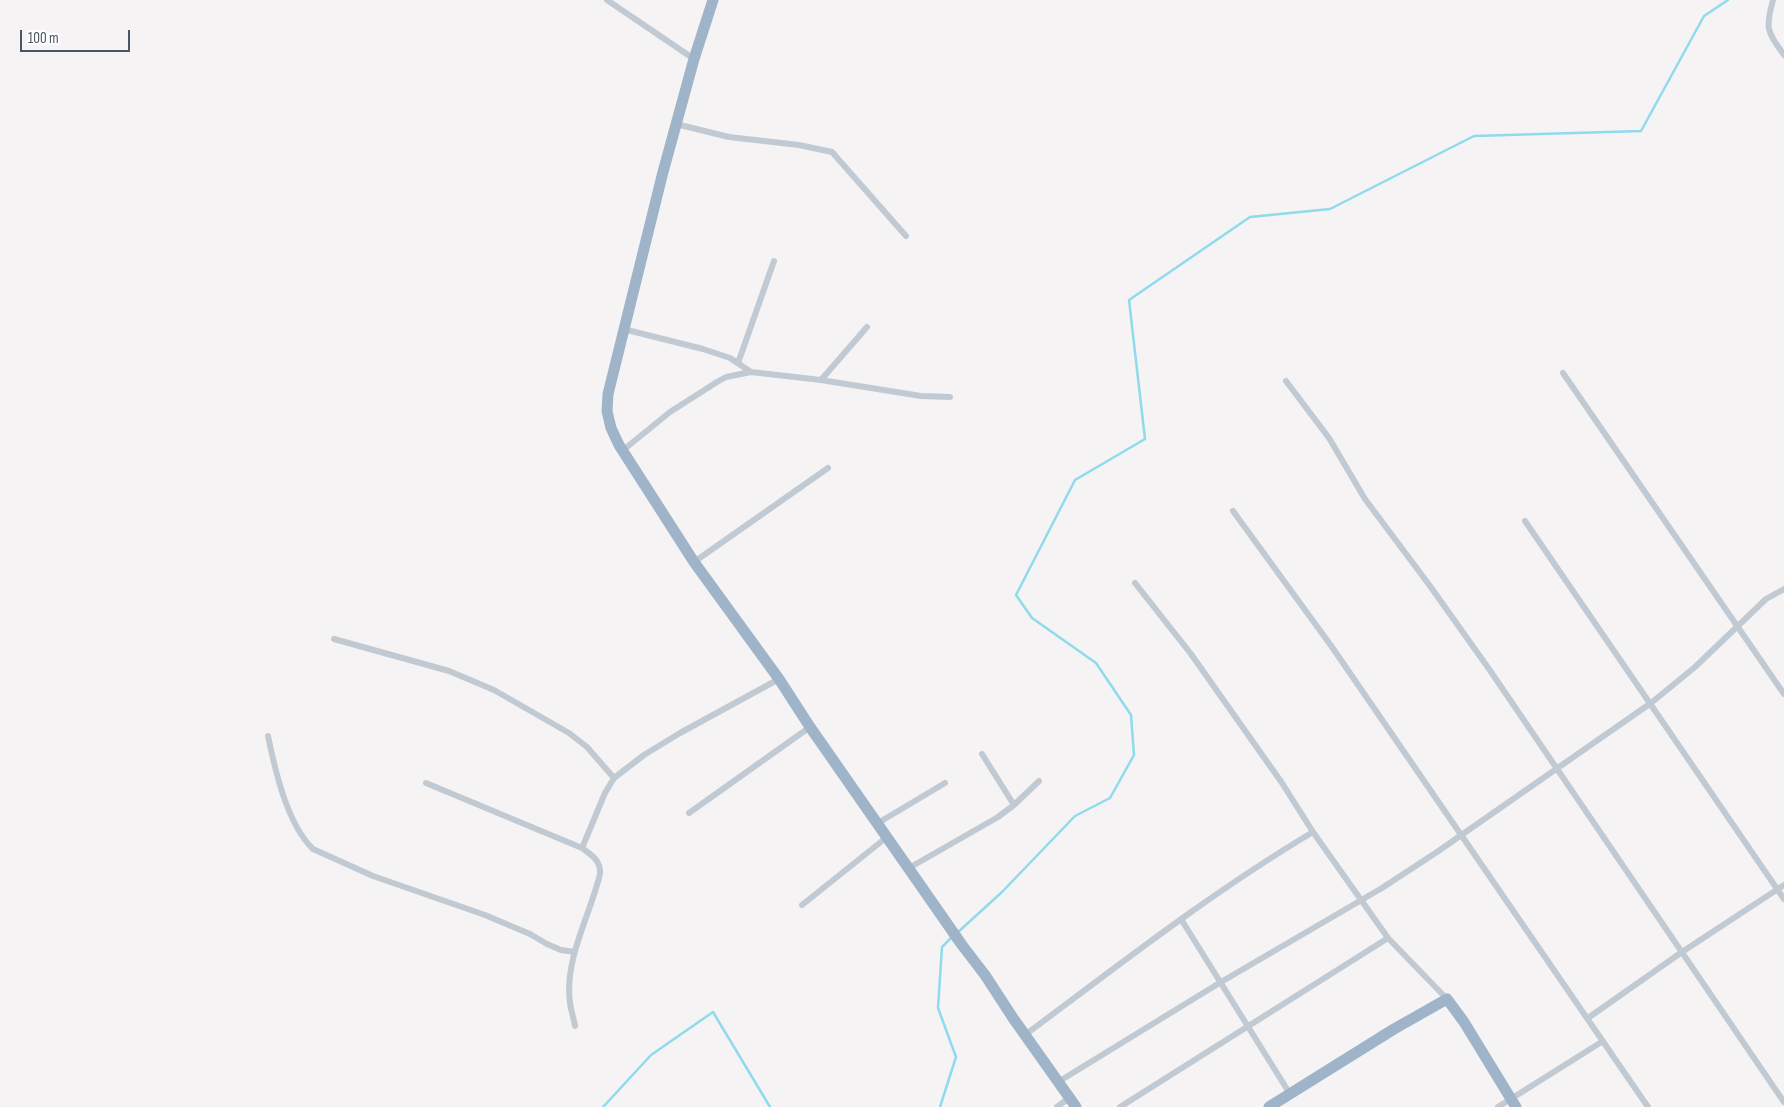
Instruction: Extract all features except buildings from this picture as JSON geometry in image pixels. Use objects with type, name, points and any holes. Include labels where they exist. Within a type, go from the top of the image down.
[{"type":"highway","points":[[713,0],[676,124],[623,329],[608,394],[606,411],[611,428],[622,451],[694,562],[779,679],[810,727],[962,945],[986,975],[1072,1102]]},
{"type":"highway","points":[[1269,1107],[1394,1029],[1447,999],[1464,1022],[1513,1103]]},
{"type":"street","points":[[607,0],[694,59]]},
{"type":"street","points":[[1774,0],[1768,19],[1768,26],[1772,37],[1784,55]]},
{"type":"street","points":[[676,124],[729,137],[799,145],[832,152],[906,236]]},
{"type":"street","points":[[738,362],[774,261]]},
{"type":"street","points":[[822,380],[867,327]]},
{"type":"street","points":[[623,329],[703,349],[738,362],[751,372]]},
{"type":"street","points":[[622,451],[670,412],[726,377],[751,372],[822,380],[921,396],[950,397]]},
{"type":"street","points":[[1563,373],[1784,694]]},
{"type":"street","points":[[1286,381],[1329,438],[1365,499],[1430,586],[1556,767],[1784,1102]]},
{"type":"street","points":[[694,562],[828,468]]},
{"type":"street","points":[[1233,511],[1332,647],[1648,1107]]},
{"type":"street","points":[[1525,522],[1784,899]]},
{"type":"street","points":[[1135,583],[1191,654],[1388,938],[1447,999]]},
{"type":"street","points":[[1058,1082],[1221,982],[1395,880],[1650,703],[1695,667],[1766,599],[1784,589]]},
{"type":"street","points":[[334,639],[449,671],[494,690],[569,733],[587,747],[614,778]]},
{"type":"street","points":[[582,848],[605,793],[614,778],[644,755],[680,733],[779,679]]},
{"type":"street","points":[[689,813],[810,727]]},
{"type":"street","points":[[268,736],[273,764],[282,792],[296,825],[313,849],[373,876],[485,914],[561,950],[575,952]]},
{"type":"street","points":[[982,754],[1014,805]]},
{"type":"street","points":[[909,868],[986,824],[1014,805],[1039,781]]},
{"type":"street","points":[[426,783],[582,848],[593,855],[601,871],[575,952],[570,993],[575,1026]]},
{"type":"street","points":[[878,823],[945,783]]},
{"type":"street","points":[[1025,1034],[1262,862],[1313,832]]},
{"type":"street","points":[[802,906],[887,837]]},
{"type":"street","points":[[1588,1018],[1682,952],[1784,885]]},
{"type":"street","points":[[1181,919],[1290,1094]]},
{"type":"street","points":[[1120,1107],[1388,938]]},
{"type":"street","points":[[1498,1107],[1513,1103],[1603,1041]]},
{"type":"street","points":[[1057,1107],[1072,1102]]},
{"type":"waterway","points":[[957,933],[1002,892],[1075,816],[1110,798],[1134,755],[1131,715],[1096,663],[1032,618],[1016,595],[1075,480],[1145,439],[1129,300],[1250,217],[1330,209],[1474,136],[1641,131],[1704,16],[1728,0]]},
{"type":"waterway","points":[[940,1107],[956,1057],[938,1008],[942,947],[953,936]]},
{"type":"waterway","points":[[603,1107],[651,1055],[713,1012],[770,1107]]}]
